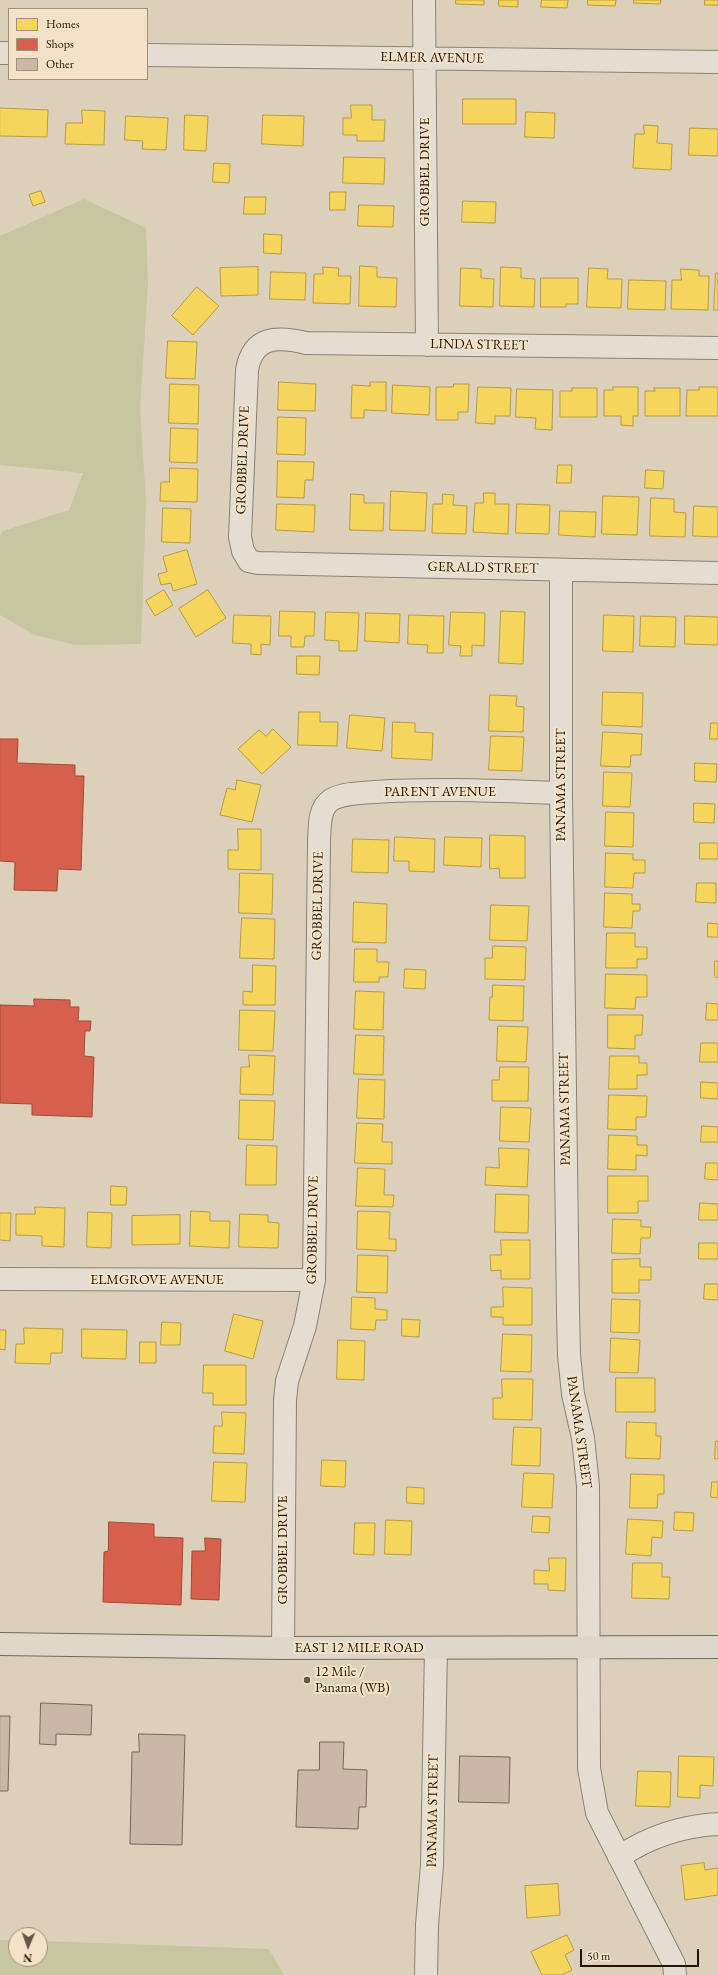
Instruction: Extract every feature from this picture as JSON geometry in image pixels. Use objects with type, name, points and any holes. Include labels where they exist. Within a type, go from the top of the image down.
[{"type":"main road","name":"EAST 12 MILE ROAD","points":[[0,1644],[283,1648],[718,1647]]},
{"type":"street","name":"GROBBEL DRIVE","points":[[424,0],[426,344]]},
{"type":"street","name":"ELMER AVENUE","points":[[148,55],[718,62]]},
{"type":"street","name":"LINDA STREET","points":[[249,358],[255,349],[268,340],[286,338],[306,343],[718,348]]},
{"type":"street","name":"GROBBEL DRIVE","points":[[249,358],[245,385],[240,537],[243,551],[249,561]]},
{"type":"street","name":"GERALD STREET","points":[[249,561],[258,563],[718,573]]},
{"type":"street","name":"PANAMA STREET","points":[[561,570],[561,793],[569,1355],[573,1394],[583,1438],[587,1468],[589,1768],[598,1813],[674,1964],[675,1975]]},
{"type":"street","name":"PARENT AVENUE","points":[[323,808],[331,800],[341,796],[388,791],[446,790],[561,793]]},
{"type":"street","name":"GROBBEL DRIVE","points":[[283,1648],[287,1381],[305,1326],[314,1280],[319,842],[323,808]]},
{"type":"street","name":"ELMGROVE AVENUE","points":[[0,1279],[314,1280]]},
{"type":"street","name":"PANAMA STREET","points":[[426,1975],[427,1925],[432,1865],[436,1648]]},
{"type":"street","points":[[619,1857],[639,1844],[666,1832],[699,1825],[718,1824]]},
{"type":"green space","points":[[84,199],[146,228],[148,283],[140,409],[146,501],[141,644],[75,645],[35,635],[0,615],[0,536],[3,531],[69,510],[83,473],[0,465],[0,236]]},
{"type":"green space","points":[[0,1940],[8,1940],[8,1967],[48,1967],[48,1941],[269,1949],[284,1975],[0,1975]]},
{"type":"building: Homes","points":[[456,0],[484,0],[484,5],[456,4]]},
{"type":"building: Homes","points":[[499,0],[518,0],[518,7],[499,6]]},
{"type":"building: Homes","points":[[542,0],[568,0],[567,8],[541,7]]},
{"type":"building: Homes","points":[[588,0],[616,0],[615,6],[588,5]]},
{"type":"building: Homes","points":[[634,0],[661,0],[660,4],[634,3]]},
{"type":"building: Homes","points":[[705,0],[718,0],[718,5],[705,5]]},
{"type":"building: Homes","points":[[463,99],[516,99],[516,124],[463,124]]},
{"type":"building: Homes","points":[[351,105],[372,105],[372,120],[385,120],[384,141],[357,141],[357,135],[343,135],[343,118],[351,118]]},
{"type":"building: Homes","points":[[0,108],[48,110],[47,137],[0,136]]},
{"type":"building: Homes","points":[[82,110],[105,111],[104,145],[65,144],[66,123],[82,123]]},
{"type":"building: Homes","points":[[526,112],[555,113],[554,138],[525,137]]},
{"type":"building: Homes","points":[[185,115],[208,116],[206,151],[184,150]]},
{"type":"building: Homes","points":[[263,115],[304,116],[303,146],[262,144]]},
{"type":"building: Homes","points":[[126,116],[168,118],[166,150],[142,149],[143,141],[125,140]]},
{"type":"building: Homes","points":[[644,125],[658,126],[657,143],[672,144],[671,170],[633,168],[635,134],[644,134]]},
{"type":"building: Homes","points":[[690,128],[718,129],[718,156],[689,155]]},
{"type":"building: Homes","points":[[344,157],[385,158],[384,184],[343,183]]},
{"type":"building: Homes","points":[[214,163],[230,164],[229,183],[213,182]]},
{"type":"building: Homes","points":[[41,191],[45,202],[33,206],[29,195]]},
{"type":"building: Homes","points":[[330,192],[346,192],[345,210],[330,210]]},
{"type":"building: Homes","points":[[245,197],[266,197],[265,214],[244,214]]},
{"type":"building: Homes","points":[[463,201],[496,202],[495,223],[462,222]]},
{"type":"building: Homes","points":[[359,205],[394,206],[393,227],[358,226]]},
{"type":"building: Homes","points":[[264,234],[282,235],[281,254],[264,253]]},
{"type":"building: Homes","points":[[360,266],[377,267],[377,277],[397,278],[396,307],[359,306]]},
{"type":"building: Homes","points":[[258,267],[258,295],[221,296],[220,268]]},
{"type":"building: Homes","points":[[323,267],[339,268],[338,276],[351,276],[350,304],[313,303],[314,274],[323,274]]},
{"type":"building: Homes","points":[[501,267],[521,268],[521,278],[535,279],[534,307],[500,306]]},
{"type":"building: Homes","points":[[461,268],[481,269],[481,278],[494,279],[493,307],[460,306]]},
{"type":"building: Homes","points":[[589,268],[608,269],[607,279],[622,279],[621,308],[587,307]]},
{"type":"building: Homes","points":[[681,269],[699,270],[699,276],[709,276],[708,310],[671,309],[672,280],[681,280]]},
{"type":"building: Homes","points":[[271,272],[306,273],[305,300],[270,299]]},
{"type":"building: Homes","points":[[716,273],[718,273],[718,310],[714,310]]},
{"type":"building: Homes","points":[[541,278],[578,278],[578,304],[566,304],[566,307],[541,307]]},
{"type":"building: Homes","points":[[629,280],[666,281],[665,310],[628,309]]},
{"type":"building: Homes","points":[[197,287],[219,306],[193,335],[172,316]]},
{"type":"building: Homes","points":[[168,341],[197,342],[195,379],[166,378]]},
{"type":"building: Homes","points":[[279,382],[316,384],[315,411],[278,410]]},
{"type":"building: Homes","points":[[370,382],[386,382],[386,411],[364,410],[364,418],[351,418],[352,385],[370,386]]},
{"type":"building: Homes","points":[[170,384],[199,385],[198,424],[169,423]]},
{"type":"building: Homes","points":[[454,384],[469,384],[468,412],[458,412],[458,420],[436,420],[436,387],[453,387]]},
{"type":"building: Homes","points":[[393,385],[430,387],[429,415],[392,413]]},
{"type":"building: Homes","points":[[478,387],[511,388],[510,416],[495,416],[495,424],[476,423]]},
{"type":"building: Homes","points":[[613,387],[638,387],[638,416],[633,416],[633,426],[621,425],[621,416],[604,416],[604,390],[613,390]]},
{"type":"building: Homes","points":[[699,387],[718,387],[718,416],[686,416],[687,390],[699,390]]},
{"type":"building: Homes","points":[[572,388],[597,388],[597,417],[560,417],[560,391],[572,391]]},
{"type":"building: Homes","points":[[654,388],[680,388],[680,416],[645,416],[645,391],[655,391]]},
{"type":"building: Homes","points":[[517,389],[553,390],[552,430],[535,429],[536,418],[516,417]]},
{"type":"building: Homes","points":[[278,417],[306,418],[305,455],[277,454]]},
{"type":"building: Homes","points":[[171,428],[198,429],[197,463],[170,462]]},
{"type":"building: Homes","points":[[278,461],[314,462],[313,480],[305,480],[304,498],[277,497]]},
{"type":"building: Homes","points":[[558,465],[572,465],[571,483],[557,483]]},
{"type":"building: Homes","points":[[170,468],[198,469],[197,502],[160,501],[161,482],[169,482]]},
{"type":"building: Homes","points":[[646,470],[664,471],[663,489],[645,488]]},
{"type":"building: Homes","points":[[391,491],[427,493],[425,531],[390,530]]},
{"type":"building: Homes","points":[[484,493],[495,493],[495,504],[509,504],[508,534],[473,532],[475,503],[483,503]]},
{"type":"building: Homes","points":[[351,494],[364,495],[364,503],[384,503],[383,531],[350,530]]},
{"type":"building: Homes","points":[[443,494],[454,495],[453,505],[467,506],[466,534],[432,533],[433,504],[442,504]]},
{"type":"building: Homes","points":[[603,496],[639,497],[637,535],[602,534]]},
{"type":"building: Homes","points":[[651,498],[674,499],[674,512],[686,513],[685,537],[650,536]]},
{"type":"building: Homes","points":[[277,504],[315,505],[314,532],[276,530]]},
{"type":"building: Homes","points":[[517,504],[550,505],[549,534],[516,533]]},
{"type":"building: Homes","points":[[694,506],[718,507],[718,537],[693,536]]},
{"type":"building: Homes","points":[[163,508],[191,509],[190,543],[162,542]]},
{"type":"building: Homes","points":[[560,511],[596,512],[595,537],[559,535]]},
{"type":"building: Homes","points":[[187,550],[197,584],[173,591],[171,583],[161,585],[158,574],[167,572],[163,557]]},
{"type":"building: Homes","points":[[164,590],[173,605],[155,616],[146,601]]},
{"type":"building: Homes","points":[[208,590],[226,618],[196,637],[179,609]]},
{"type":"building: Homes","points":[[280,611],[315,612],[314,636],[305,636],[304,647],[291,647],[291,636],[279,636]]},
{"type":"building: Homes","points":[[501,611],[525,612],[523,664],[499,663]]},
{"type":"building: Homes","points":[[326,612],[359,613],[357,651],[339,651],[339,641],[325,640]]},
{"type":"building: Homes","points":[[451,612],[485,613],[484,646],[472,645],[472,656],[460,656],[461,646],[449,645]]},
{"type":"building: Homes","points":[[366,613],[400,614],[399,643],[365,641]]},
{"type":"building: Homes","points":[[234,615],[271,616],[270,645],[261,644],[261,655],[251,654],[251,644],[233,643]]},
{"type":"building: Homes","points":[[409,615],[444,616],[443,653],[427,653],[428,645],[408,644]]},
{"type":"building: Homes","points":[[604,615],[634,616],[633,652],[603,651]]},
{"type":"building: Homes","points":[[641,616],[676,617],[675,647],[640,646]]},
{"type":"building: Homes","points":[[685,616],[718,617],[718,645],[685,644]]},
{"type":"building: Homes","points":[[297,656],[320,656],[319,675],[297,674]]},
{"type":"building: Homes","points":[[603,692],[643,693],[642,727],[602,725]]},
{"type":"building: Homes","points":[[490,695],[517,696],[516,706],[524,707],[523,732],[489,731]]},
{"type":"building: Homes","points":[[299,712],[320,712],[320,722],[338,722],[337,746],[298,745]]},
{"type":"building: Homes","points":[[350,715],[385,718],[382,751],[347,748]]},
{"type":"building: Homes","points":[[393,722],[415,723],[415,732],[433,733],[432,760],[392,758]]},
{"type":"building: Homes","points":[[711,723],[718,723],[718,739],[710,739]]},
{"type":"building: Homes","points":[[273,729],[291,747],[262,774],[238,749],[259,730],[266,736]]},
{"type":"building: Homes","points":[[603,732],[642,734],[641,755],[631,755],[630,767],[601,766]]},
{"type":"building: Homes","points":[[491,736],[524,737],[522,771],[489,770]]},
{"type":"building: Homes","points":[[695,763],[717,764],[716,782],[695,781]]},
{"type":"building: Homes","points":[[604,772],[632,773],[630,807],[603,806]]},
{"type":"building: Homes","points":[[237,780],[261,785],[252,822],[220,815],[227,788],[235,790]]},
{"type":"building: Homes","points":[[694,803],[715,804],[714,823],[694,822]]},
{"type":"building: Homes","points":[[606,812],[634,813],[633,847],[605,846]]},
{"type":"building: Homes","points":[[238,829],[261,829],[261,870],[228,869],[228,850],[238,850]]},
{"type":"building: Homes","points":[[490,835],[525,836],[525,878],[500,878],[499,868],[490,869]]},
{"type":"building: Homes","points":[[395,837],[435,839],[434,872],[409,871],[409,861],[394,861]]},
{"type":"building: Homes","points":[[445,837],[482,838],[481,867],[444,865]]},
{"type":"building: Homes","points":[[353,839],[389,840],[388,873],[352,872]]},
{"type":"building: Homes","points":[[700,843],[718,843],[718,859],[700,859]]},
{"type":"building: Homes","points":[[606,853],[633,854],[633,860],[645,860],[645,873],[634,873],[633,888],[605,887]]},
{"type":"building: Homes","points":[[240,873],[273,874],[272,914],[239,913]]},
{"type":"building: Homes","points":[[697,883],[716,883],[716,903],[696,902]]},
{"type":"building: Homes","points":[[605,893],[632,894],[632,904],[640,904],[640,911],[633,911],[632,928],[604,927]]},
{"type":"building: Homes","points":[[354,902],[387,904],[386,943],[353,942]]},
{"type":"building: Homes","points":[[491,905],[529,906],[527,941],[490,940]]},
{"type":"building: Homes","points":[[242,918],[275,919],[274,959],[240,958]]},
{"type":"building: Homes","points":[[708,923],[718,924],[718,937],[708,937]]},
{"type":"building: Homes","points":[[607,933],[635,933],[635,947],[647,947],[647,959],[637,959],[637,968],[606,968]]},
{"type":"building: Homes","points":[[493,946],[526,947],[525,980],[485,979],[485,958],[492,958]]},
{"type":"building: Homes","points":[[355,949],[377,949],[377,962],[389,962],[388,977],[379,977],[379,982],[354,982]]},
{"type":"building: Homes","points":[[715,961],[718,961],[718,978],[715,977]]},
{"type":"building: Homes","points":[[253,965],[276,966],[275,1005],[243,1005],[243,991],[252,992]]},
{"type":"building: Homes","points":[[405,969],[426,970],[425,989],[404,988]]},
{"type":"building: Homes","points":[[606,974],[647,975],[647,997],[636,997],[635,1009],[605,1008]]},
{"type":"building: Homes","points":[[493,985],[524,986],[523,1021],[489,1020],[490,997],[492,997]]},
{"type":"building: Homes","points":[[356,991],[384,992],[383,1030],[354,1029]]},
{"type":"building: Homes","points":[[707,1003],[718,1004],[718,1020],[706,1020]]},
{"type":"building: Homes","points":[[240,1010],[275,1011],[273,1051],[239,1050]]},
{"type":"building: Homes","points":[[608,1015],[643,1015],[642,1035],[635,1035],[635,1049],[608,1048]]},
{"type":"building: Homes","points":[[498,1026],[528,1027],[526,1062],[497,1061]]},
{"type":"building: Homes","points":[[356,1035],[384,1036],[383,1075],[354,1074]]},
{"type":"building: Homes","points":[[701,1043],[718,1043],[718,1062],[700,1062]]},
{"type":"building: Homes","points":[[249,1055],[275,1056],[273,1095],[240,1094],[241,1067],[249,1067]]},
{"type":"building: Homes","points":[[610,1056],[639,1056],[639,1063],[647,1063],[647,1075],[637,1075],[637,1089],[609,1089]]},
{"type":"building: Homes","points":[[500,1067],[529,1067],[528,1101],[492,1101],[492,1080],[499,1080]]},
{"type":"building: Homes","points":[[359,1079],[385,1080],[384,1119],[357,1118]]},
{"type":"building: Homes","points":[[701,1082],[718,1083],[718,1099],[701,1098]]},
{"type":"building: Homes","points":[[609,1095],[647,1096],[646,1117],[636,1117],[636,1130],[608,1129]]},
{"type":"building: Homes","points":[[240,1100],[275,1101],[273,1140],[239,1139]]},
{"type":"building: Homes","points":[[501,1107],[531,1108],[529,1142],[500,1141]]},
{"type":"building: Homes","points":[[357,1123],[383,1124],[382,1142],[392,1142],[392,1164],[355,1163]]},
{"type":"building: Homes","points":[[702,1126],[718,1127],[718,1142],[701,1142]]},
{"type":"building: Homes","points":[[609,1135],[637,1136],[637,1145],[647,1145],[647,1156],[636,1155],[636,1170],[608,1169]]},
{"type":"building: Homes","points":[[247,1145],[277,1146],[276,1185],[246,1185]]},
{"type":"building: Homes","points":[[499,1148],[529,1149],[527,1187],[485,1185],[486,1167],[499,1168]]},
{"type":"building: Homes","points":[[706,1163],[718,1163],[718,1180],[705,1179]]},
{"type":"building: Homes","points":[[358,1168],[385,1169],[384,1195],[394,1195],[393,1207],[356,1206]]},
{"type":"building: Homes","points":[[608,1176],[648,1176],[648,1201],[638,1201],[638,1213],[608,1213]]},
{"type":"building: Homes","points":[[111,1186],[127,1187],[126,1205],[111,1205]]},
{"type":"building: Homes","points":[[496,1194],[529,1195],[528,1233],[495,1232]]},
{"type":"building: Homes","points":[[700,1203],[718,1204],[718,1220],[699,1220]]},
{"type":"building: Homes","points":[[35,1207],[65,1208],[64,1247],[42,1246],[42,1236],[16,1235],[16,1214],[35,1214]]},
{"type":"building: Homes","points":[[191,1211],[210,1212],[210,1221],[230,1221],[229,1248],[190,1246]]},
{"type":"building: Homes","points":[[358,1211],[390,1212],[389,1239],[396,1239],[396,1251],[357,1249]]},
{"type":"building: Homes","points":[[88,1212],[112,1213],[111,1248],[87,1247]]},
{"type":"building: Homes","points":[[0,1213],[11,1213],[10,1241],[0,1240]]},
{"type":"building: Homes","points":[[240,1214],[268,1215],[268,1222],[279,1223],[278,1248],[239,1247]]},
{"type":"building: Homes","points":[[180,1215],[180,1244],[132,1245],[132,1216]]},
{"type":"building: Homes","points":[[613,1219],[641,1220],[641,1227],[651,1227],[650,1238],[641,1238],[640,1254],[612,1253]]},
{"type":"building: Homes","points":[[501,1240],[530,1240],[530,1279],[501,1279],[501,1270],[491,1271],[490,1255],[501,1255]]},
{"type":"building: Homes","points":[[699,1243],[718,1243],[718,1259],[699,1259]]},
{"type":"building: Homes","points":[[358,1255],[388,1256],[387,1293],[357,1292]]},
{"type":"building: Homes","points":[[640,1259],[640,1267],[651,1267],[651,1280],[639,1280],[639,1293],[612,1293],[612,1260]]},
{"type":"building: Homes","points":[[705,1284],[718,1284],[718,1300],[704,1299]]},
{"type":"building: Homes","points":[[503,1287],[532,1288],[532,1325],[503,1325],[503,1317],[491,1317],[491,1307],[503,1307]]},
{"type":"building: Homes","points":[[352,1297],[375,1298],[375,1309],[387,1310],[387,1320],[376,1320],[375,1330],[351,1329]]},
{"type":"building: Homes","points":[[612,1299],[640,1300],[639,1333],[611,1332]]},
{"type":"building: Homes","points":[[234,1314],[263,1321],[253,1359],[225,1351]]},
{"type":"building: Homes","points":[[402,1319],[420,1320],[419,1337],[402,1336]]},
{"type":"building: Homes","points":[[162,1322],[181,1323],[180,1345],[161,1345]]},
{"type":"building: Homes","points":[[24,1328],[63,1329],[62,1353],[51,1353],[50,1364],[15,1363],[16,1344],[24,1344]]},
{"type":"building: Homes","points":[[82,1329],[127,1330],[126,1359],[82,1358]]},
{"type":"building: Homes","points":[[0,1330],[6,1330],[5,1350],[0,1349]]},
{"type":"building: Homes","points":[[503,1334],[532,1335],[531,1372],[501,1371]]},
{"type":"building: Homes","points":[[611,1338],[640,1340],[638,1373],[610,1372]]},
{"type":"building: Homes","points":[[338,1340],[365,1341],[364,1380],[337,1379]]},
{"type":"building: Homes","points":[[140,1342],[156,1342],[156,1363],[140,1363]]},
{"type":"building: Homes","points":[[204,1365],[246,1365],[246,1405],[213,1405],[213,1393],[203,1393]]},
{"type":"building: Homes","points":[[616,1378],[655,1378],[655,1412],[616,1412]]},
{"type":"building: Homes","points":[[502,1379],[533,1379],[532,1420],[493,1419],[493,1398],[502,1398]]},
{"type":"building: Homes","points":[[222,1412],[246,1413],[244,1454],[213,1453],[214,1426],[222,1426]]},
{"type":"building: Homes","points":[[627,1422],[656,1423],[656,1436],[661,1436],[660,1459],[626,1458]]},
{"type":"building: Homes","points":[[514,1427],[541,1428],[540,1466],[512,1465]]},
{"type":"building: Homes","points":[[716,1441],[718,1441],[718,1459],[715,1459]]},
{"type":"building: Homes","points":[[322,1460],[346,1461],[345,1487],[321,1486]]},
{"type":"building: Homes","points":[[214,1462],[247,1463],[245,1502],[212,1501]]},
{"type":"building: Homes","points":[[524,1473],[554,1474],[552,1508],[522,1507]]},
{"type":"building: Homes","points":[[631,1474],[664,1475],[664,1494],[658,1494],[657,1508],[630,1508]]},
{"type":"building: Homes","points":[[712,1482],[718,1482],[718,1498],[711,1497]]},
{"type":"building: Homes","points":[[407,1487],[424,1488],[424,1504],[407,1503]]},
{"type":"building: Homes","points":[[675,1512],[694,1513],[693,1531],[674,1530]]},
{"type":"building: Homes","points":[[533,1516],[550,1517],[549,1533],[532,1532]]},
{"type":"building: Homes","points":[[628,1519],[663,1521],[662,1538],[652,1537],[651,1556],[626,1554]]},
{"type":"building: Homes","points":[[386,1520],[412,1521],[411,1555],[385,1554]]},
{"type":"building: Homes","points":[[355,1523],[375,1523],[374,1555],[354,1554]]},
{"type":"building: Homes","points":[[549,1558],[566,1558],[565,1591],[548,1590],[548,1584],[534,1584],[534,1570],[549,1571]]},
{"type":"building: Homes","points":[[633,1563],[662,1563],[662,1577],[670,1577],[669,1599],[632,1598]]},
{"type":"building: Homes","points":[[679,1756],[714,1757],[713,1786],[700,1785],[700,1798],[678,1797]]},
{"type":"building: Homes","points":[[638,1771],[671,1772],[670,1807],[636,1806]]},
{"type":"building: Homes","points":[[704,1863],[705,1870],[718,1868],[718,1895],[685,1900],[681,1866]]},
{"type":"building: Homes","points":[[558,1884],[560,1915],[527,1918],[525,1886]]},
{"type":"building: Homes","points":[[567,1935],[574,1950],[565,1955],[572,1970],[562,1975],[542,1975],[531,1952]]},
{"type":"building: Shops","points":[[0,739],[18,739],[17,763],[75,765],[75,776],[84,776],[81,870],[58,869],[57,891],[14,890],[15,862],[0,861]]},
{"type":"building: Shops","points":[[34,999],[70,1000],[70,1007],[79,1007],[78,1021],[91,1021],[90,1031],[85,1031],[84,1056],[94,1057],[92,1117],[32,1115],[32,1104],[0,1103],[0,1005],[34,1006]]},
{"type":"building: Shops","points":[[109,1522],[154,1524],[154,1537],[183,1538],[181,1605],[103,1602],[104,1552],[108,1551]]},
{"type":"building: Shops","points":[[205,1538],[221,1539],[219,1600],[191,1599],[192,1551],[205,1551]]},
{"type":"building: Other","points":[[41,1703],[92,1705],[91,1735],[56,1734],[56,1745],[40,1744]]},
{"type":"building: Other","points":[[0,1716],[10,1716],[8,1791],[0,1791]]},
{"type":"building: Other","points":[[139,1734],[185,1735],[182,1845],[130,1844],[132,1752],[139,1752]]},
{"type":"building: Other","points":[[320,1742],[344,1742],[343,1769],[367,1770],[366,1807],[359,1807],[358,1829],[296,1827],[298,1770],[319,1770]]},
{"type":"building: Other","points":[[460,1756],[510,1757],[509,1803],[459,1802]]},
{"type":"place","name":"12 Mile / Panama (WB)","points":[[307,1680]]}]
